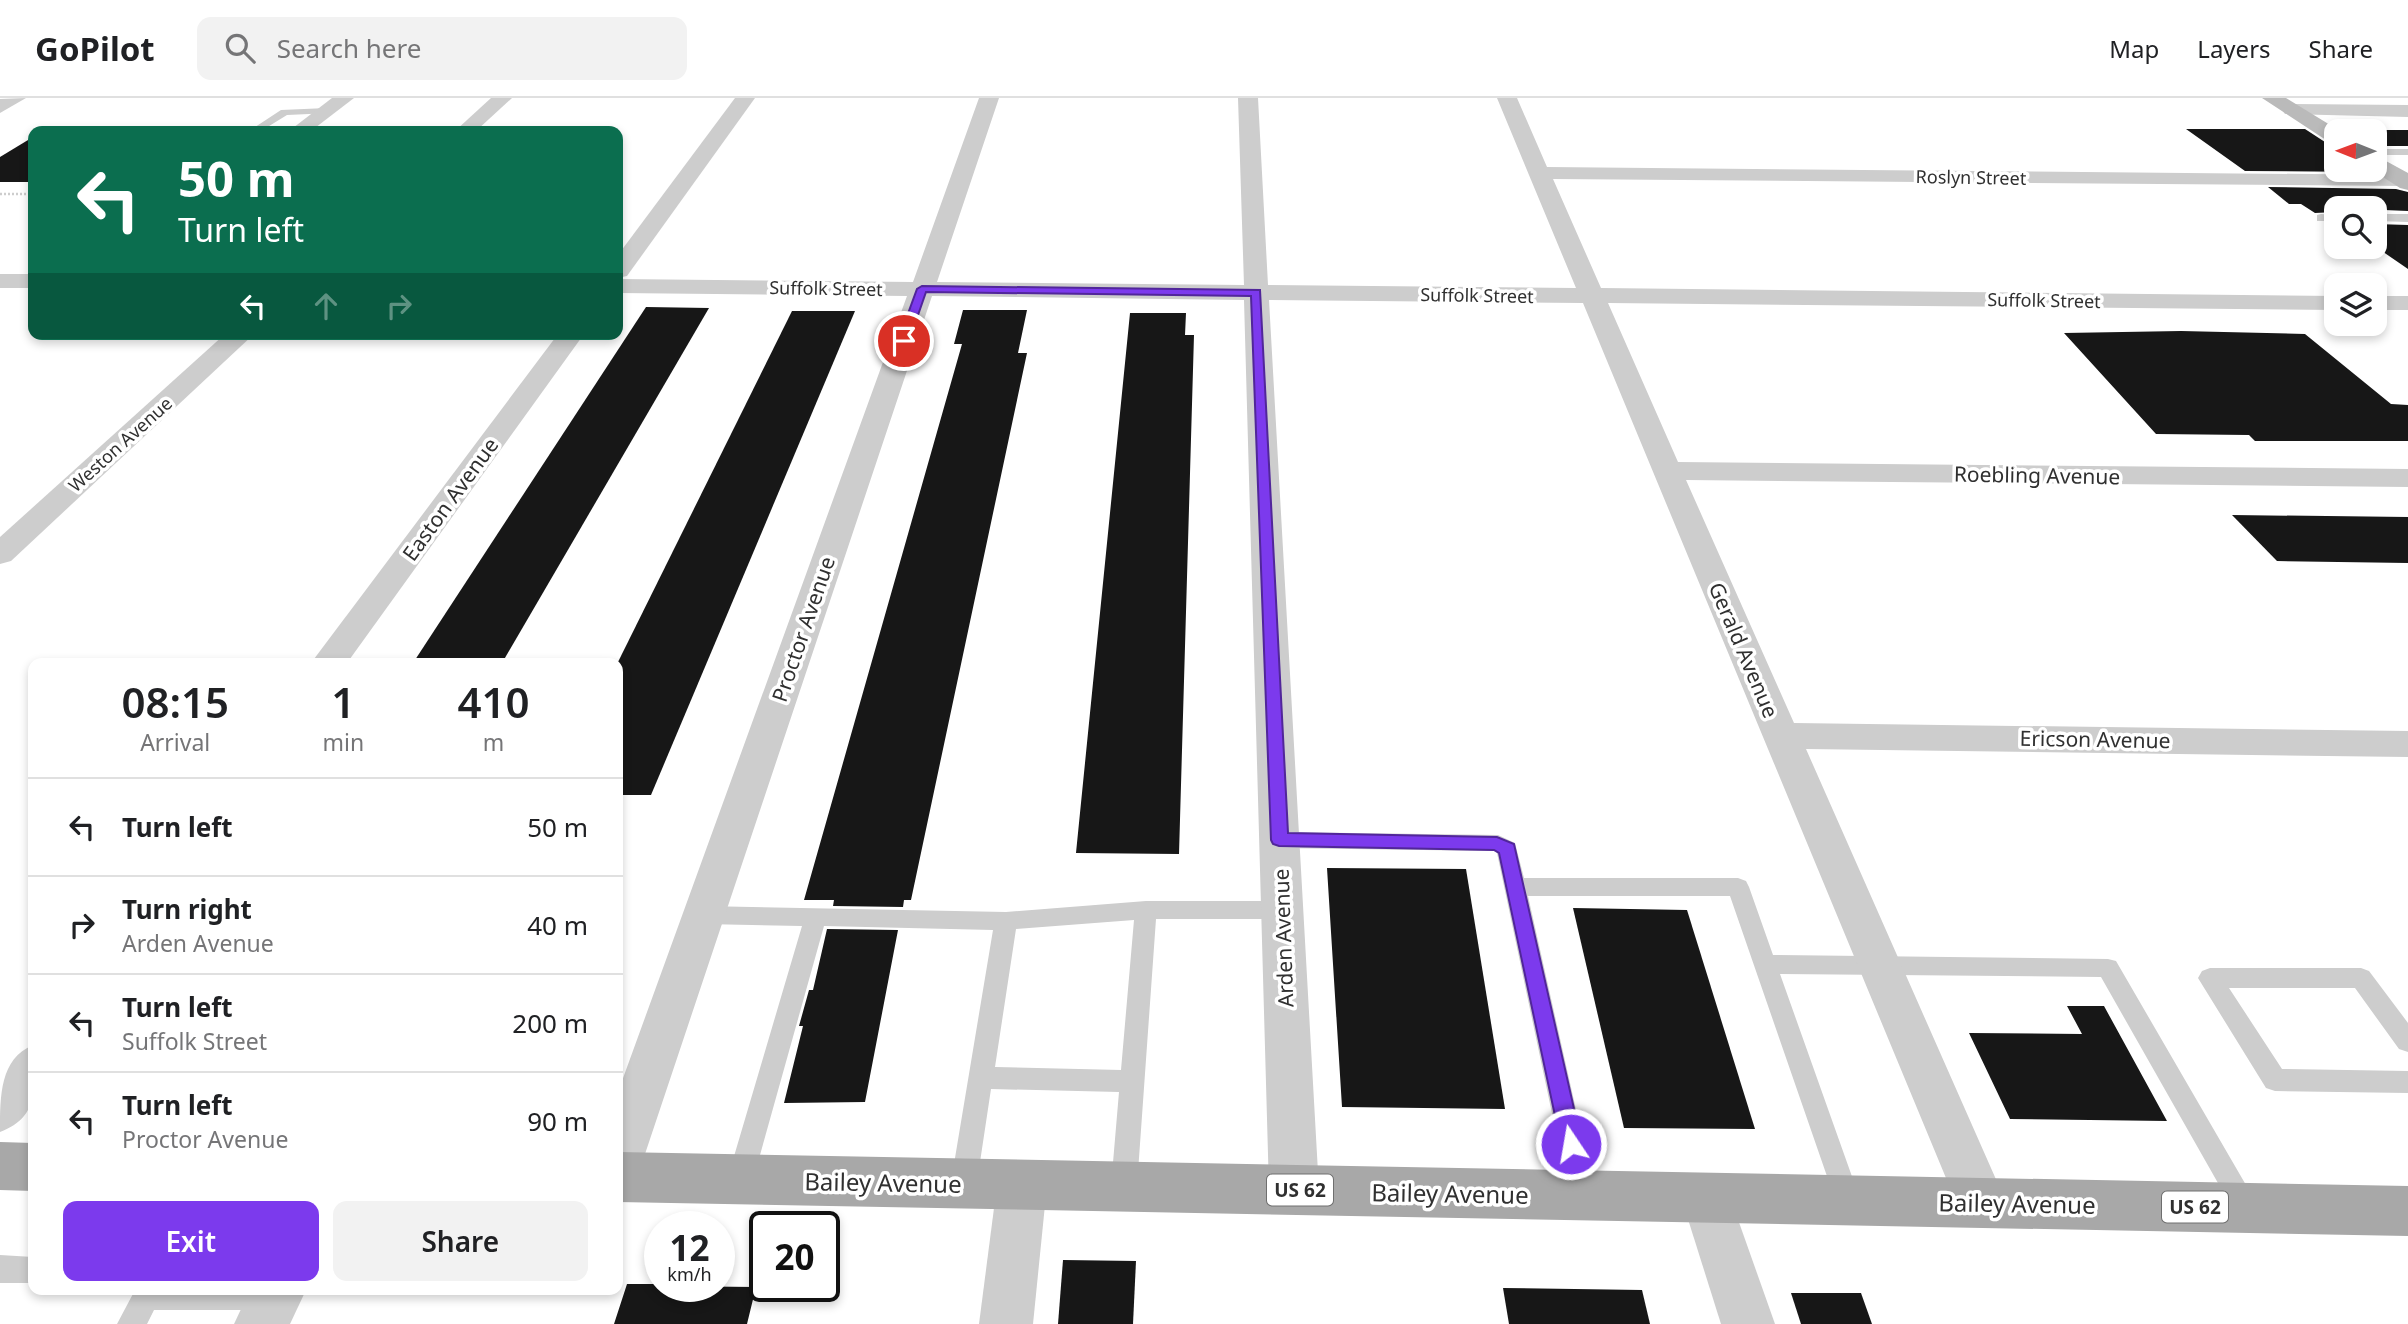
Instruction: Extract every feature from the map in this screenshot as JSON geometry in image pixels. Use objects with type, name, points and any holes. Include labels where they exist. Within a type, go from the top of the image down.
[{"type":"main road","name":"Bailey Avenue","points":[[623,1177],[2408,1211]]},
{"type":"street","points":[[0,107],[16,98]]},
{"type":"street","points":[[306,126],[344,98]]},
{"type":"street","points":[[471,126],[502,98]]},
{"type":"street","points":[[623,264],[745,98]]},
{"type":"street","name":"Proctor Avenue","points":[[623,1146],[989,98]]},
{"type":"street","name":"Arden Avenue","points":[[1248,98],[1294,1190]]},
{"type":"street","name":"Gerald Avenue","points":[[1507,98],[1981,1202]]},
{"type":"street","points":[[2272,98],[2324,130]]},
{"type":"street","points":[[2292,110],[2408,111]]},
{"type":"street","points":[[2387,170],[2406,182]]},
{"type":"street","name":"Roslyn Street","points":[[1539,173],[2406,182]]},
{"type":"street","points":[[0,281],[28,281]]},
{"type":"street","name":"Suffolk Street","points":[[623,286],[2324,303]]},
{"type":"street","points":[[2387,303],[2408,303]]},
{"type":"street","name":"Weston Avenue","points":[[0,554],[234,340]]},
{"type":"street","name":"Easton Avenue","points":[[333,658],[567,340]]},
{"type":"street","name":"Roebling Avenue","points":[[1667,471],[2408,478]]},
{"type":"street","name":"Ericson Avenue","points":[[1781,736],[2408,744]]},
{"type":"street","points":[[0,1110],[28,1072]]},
{"type":"street","points":[[1006,1324],[1022,1185]]},
{"type":"street","points":[[1706,1197],[1748,1324]]},
{"type":"lane","points":[[262,126],[285,112],[327,111]]},
{"type":"lane","points":[[2387,152],[2408,152]]},
{"type":"lane","points":[[2387,219],[2405,220]]},
{"type":"lane","points":[[1279,840],[1497,843],[1507,849],[1582,1195]]},
{"type":"lane","points":[[1517,887],[1738,887],[1847,1200]]},
{"type":"lane","points":[[703,915],[1006,921],[1146,910],[1282,910]]},
{"type":"lane","points":[[1124,1187],[1146,910]]},
{"type":"lane","points":[[740,1180],[814,918]]},
{"type":"lane","points":[[964,1184],[1006,921]]},
{"type":"lane","points":[[1766,964],[2108,968],[2246,1208]]},
{"type":"lane","points":[[2408,1042],[2361,978],[2210,978],[2275,1080],[2408,1082]]},
{"type":"lane","points":[[980,1079],[1132,1081]]},
{"type":"lane","points":[[0,1269],[28,1270]]},
{"type":"lane","points":[[131,1324],[148,1295]]},
{"type":"lane","points":[[174,1295],[272,1303]]},
{"type":"path","points":[[0,194],[28,194]]},
{"type":"building","points":[[2186,129],[2305,129],[2324,141],[2324,172],[2245,171]]},
{"type":"building","points":[[2387,130],[2408,130],[2408,146],[2387,146]]},
{"type":"building","points":[[28,140],[28,182],[0,182],[0,157]]},
{"type":"building","points":[[2268,187],[2396,189],[2408,192],[2408,211],[2387,210],[2387,196],[2324,196],[2324,213],[2315,213],[2301,204],[2289,204]]},
{"type":"building","points":[[2387,224],[2408,225],[2408,269],[2387,255]]},
{"type":"building","points":[[646,307],[709,308],[505,658],[416,658]]},
{"type":"building","points":[[963,310],[1027,310],[1018,353],[1027,353],[911,900],[904,900],[903,907],[833,906],[834,900],[804,900],[962,344],[954,344]]},
{"type":"building","points":[[792,311],[855,311],[651,795],[623,795],[623,658],[620,658]]},
{"type":"building","points":[[1130,313],[1186,313],[1185,335],[1194,335],[1179,854],[1076,853]]},
{"type":"building","points":[[2181,331],[2305,334],[2391,404],[2408,405],[2408,441],[2255,441],[2249,435],[2156,434],[2064,333]]},
{"type":"building","points":[[2232,515],[2408,517],[2408,563],[2277,561]]},
{"type":"building","points":[[1327,868],[1466,869],[1505,1109],[1342,1107]]},
{"type":"building","points":[[1573,908],[1687,910],[1755,1129],[1624,1128]]},
{"type":"building","points":[[827,929],[898,930],[865,1102],[784,1103],[803,1026],[799,1026],[809,990],[813,990]]},
{"type":"building","points":[[2067,1006],[2104,1006],[2167,1121],[2010,1119],[1969,1033],[2082,1034]]},
{"type":"building","points":[[1063,1260],[1136,1261],[1133,1324],[1058,1324]]},
{"type":"building","points":[[627,1284],[644,1284],[644,1302],[735,1302],[735,1287],[749,1287],[749,1302],[752,1302],[747,1324],[614,1324]]},
{"type":"building","points":[[1503,1288],[1642,1290],[1650,1324],[1509,1324]]},
{"type":"building","points":[[1791,1293],[1861,1293],[1872,1324],[1801,1324]]},
{"type":"route","points":[[904,341],[922,289],[1256,292],[1279,840],[1497,843],[1507,849],[1571,1144]]}]
